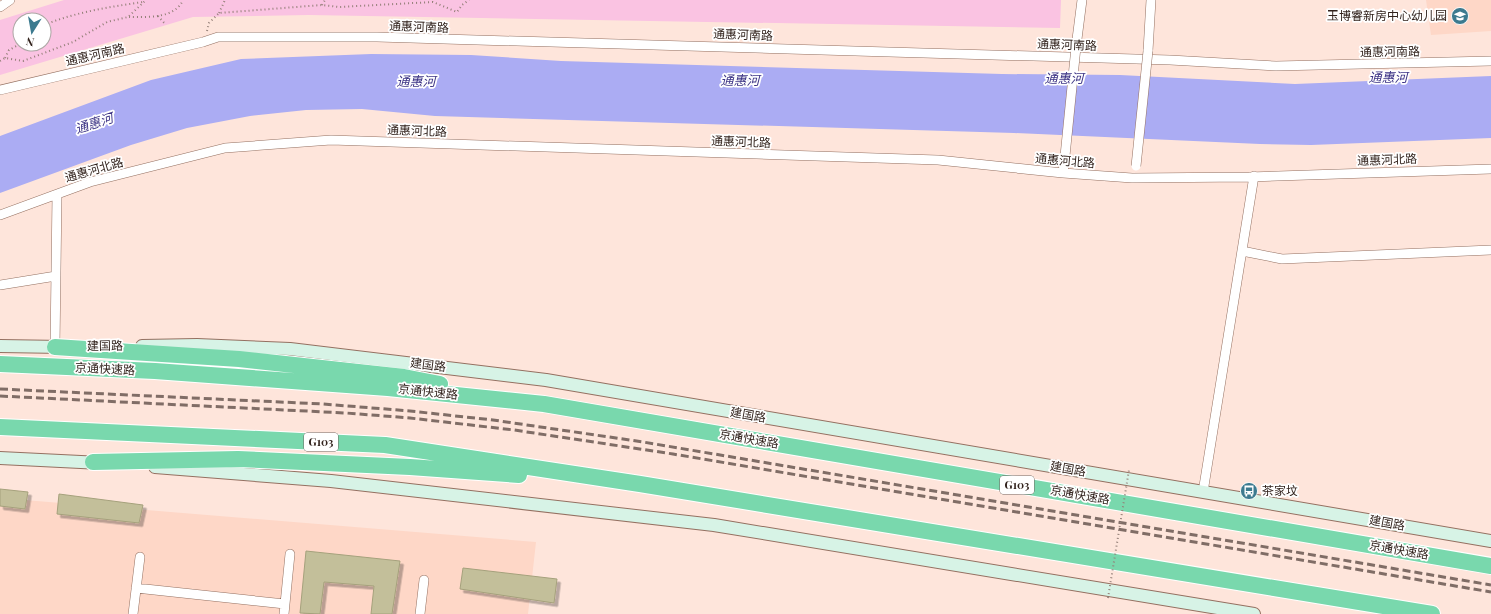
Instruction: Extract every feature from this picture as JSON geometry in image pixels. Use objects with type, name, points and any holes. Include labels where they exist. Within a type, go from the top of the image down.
[{"type":"highway","points":[[55,347],[238,359],[404,377],[544,404]]},
{"type":"highway","name":"京通快速路","points":[[0,364],[170,372],[388,388],[544,404],[1491,566]]},
{"type":"highway","name":"G103","points":[[0,427],[385,445],[640,484],[1432,614]]},
{"type":"highway","points":[[93,462],[246,460],[410,467],[640,484]]},
{"type":"main road","name":"建国路","points":[[0,346],[55,347],[197,345],[290,349],[546,380],[1491,541]]},
{"type":"main road","points":[[0,458],[93,462],[331,481],[714,525],[1254,614]]},
{"type":"street","points":[[0,7],[10,0]]},
{"type":"street","points":[[1063,173],[1082,0]]},
{"type":"street","points":[[1132,178],[1136,166],[1148,51],[1151,0]]},
{"type":"street","name":"通惠河南路","points":[[0,90],[203,42],[218,37],[377,37],[1170,60],[1276,66],[1491,61]]},
{"type":"street","name":"通惠河北路","points":[[0,215],[90,182],[225,148],[331,140],[938,160],[1063,173],[1132,178],[1491,169]]},
{"type":"street","points":[[1203,492],[1254,176]]},
{"type":"street","points":[[55,347],[57,194]]},
{"type":"street","points":[[1242,251],[1282,259],[1491,250]]},
{"type":"street","points":[[0,285],[56,276]]},
{"type":"street","points":[[284,614],[290,554]]},
{"type":"street","points":[[133,614],[140,557]]},
{"type":"street","points":[[420,614],[424,580]]},
{"type":"street","points":[[136,588],[285,604]]},
{"type":"path","points":[[5,58],[23,61],[73,42],[106,22],[128,17],[152,17],[166,14],[181,6],[183,0]]},
{"type":"path","points":[[203,42],[209,24],[219,13],[225,0]]},
{"type":"path","points":[[322,5],[325,0]]},
{"type":"path","points":[[219,13],[322,5],[339,8],[432,2],[458,12],[462,5],[469,0]]},
{"type":"path","points":[[128,17],[145,1]]},
{"type":"path","points":[[52,22],[66,16],[145,1]]},
{"type":"path","points":[[158,16],[166,25]]},
{"type":"path","points":[[0,61],[5,58],[9,50],[12,48]]},
{"type":"path","points":[[1108,598],[1129,470]]},
{"type":"shaded area","points":[[64,0],[1061,0],[1060,28],[309,15],[193,17],[0,75],[0,20],[12,16],[12,52],[52,52],[52,12],[26,12]]},
{"type":"shaded area","name":"玉博睿新房中心幼儿园","points":[[1426,0],[1491,0],[1491,31],[1431,35]]},
{"type":"shaded area","points":[[0,498],[536,542],[528,614],[0,614]]},
{"type":"water","name":"通惠河","points":[[371,54],[471,55],[561,61],[1002,74],[1120,75],[1295,84],[1491,76],[1491,138],[1311,145],[1260,144],[1014,133],[435,116],[362,109],[306,110],[250,116],[187,128],[131,145],[0,193],[0,136],[151,80],[241,59]]},
{"type":"building","points":[[0,489],[28,492],[25,509],[0,506]]},
{"type":"building","points":[[59,494],[143,505],[139,523],[57,514]]},
{"type":"building","points":[[306,551],[400,561],[392,614],[371,614],[374,586],[324,582],[320,614],[300,613]]},
{"type":"building","points":[[463,568],[557,579],[554,603],[460,589]]},
{"type":"railway","points":[[0,389],[323,404],[493,420],[643,442],[1491,585]]},
{"type":"railway","points":[[0,396],[346,413],[410,418],[514,430],[673,454],[1491,592]]},
{"type":"place","name":"玉博睿新房中心幼儿园","points":[[1460,16]]},
{"type":"place","name":"茶家坟","points":[[1249,491]]}]
